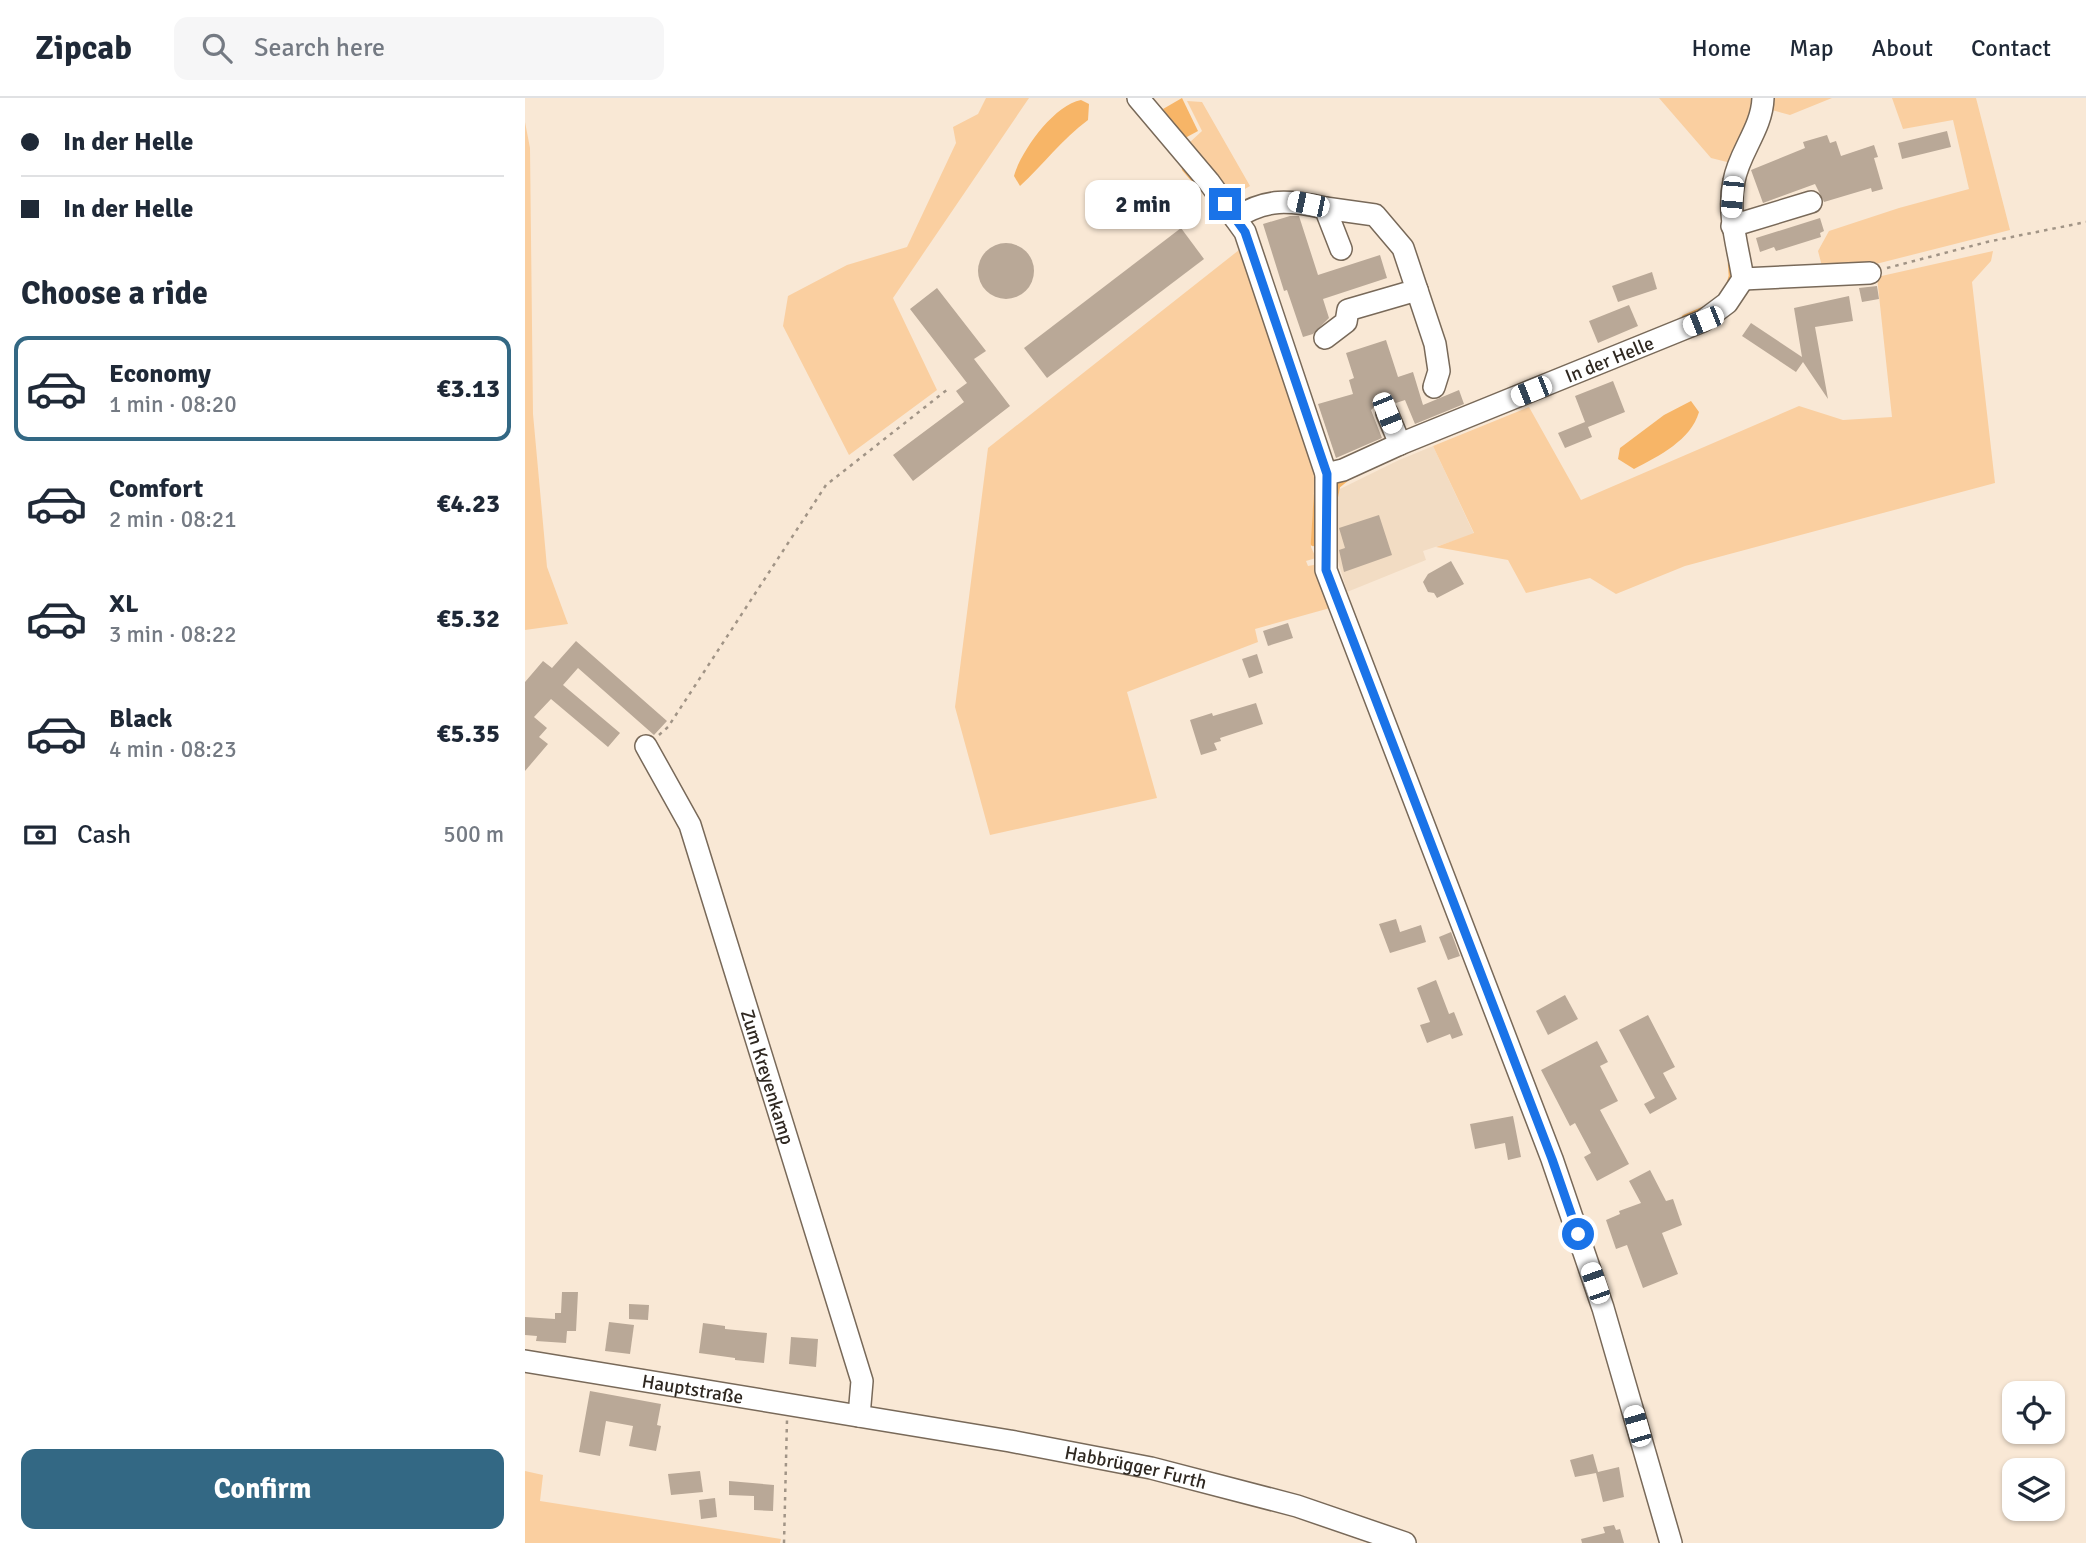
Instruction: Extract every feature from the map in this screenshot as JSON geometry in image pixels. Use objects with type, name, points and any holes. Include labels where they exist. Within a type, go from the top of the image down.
[{"type":"street","points":[[1138,98],[1209,182],[1245,232],[1327,474],[1326,570],[1552,1159],[1603,1308],[1671,1543]]},
{"type":"street","points":[[1763,98],[1763,107],[1755,131],[1734,178],[1730,216],[1743,279],[1870,272]]},
{"type":"street","points":[[1235,218],[1253,207],[1292,200],[1375,215],[1403,248],[1435,344],[1439,371],[1434,387]]},
{"type":"street","points":[[1732,226],[1811,201]]},
{"type":"street","points":[[1325,208],[1341,249]]},
{"type":"street","name":"In der Helle","points":[[1327,474],[1343,470],[1400,444],[1703,321],[1727,303],[1743,279]]},
{"type":"street","points":[[1325,338],[1346,321],[1348,310],[1417,290]]},
{"type":"street","points":[[1387,413],[1400,444]]},
{"type":"street","name":"Zum Kreyenkamp","points":[[646,746],[690,825],[862,1381],[859,1416]]},
{"type":"street","name":"Hauptstraße","points":[[525,1361],[859,1416]]},
{"type":"street","name":"Habbrügger Furth","points":[[859,1416],[1151,1468],[1297,1506],[1405,1543]]},
{"type":"path","points":[[1870,272],[1987,242],[2086,222]]},
{"type":"path","points":[[646,746],[668,727],[826,485],[948,389]]},
{"type":"path","points":[[784,1543],[787,1416]]},
{"type":"shaded area","points":[[986,98],[1029,98],[893,298],[937,390],[849,455],[783,326],[788,296],[847,265],[907,247],[956,143],[953,127],[978,114]]},
{"type":"shaded area","points":[[1182,98],[1198,131],[1185,138],[1163,109]]},
{"type":"shaded area","points":[[1659,98],[1753,98],[1752,110],[1731,163],[1711,158]]},
{"type":"shaded area","points":[[1774,98],[1832,98],[1790,115],[1772,110]]},
{"type":"shaded area","points":[[1892,98],[1976,98],[2010,230],[1868,266],[1823,270],[1818,251],[1829,231],[1969,189],[1953,120],[1903,129]]},
{"type":"shaded area","points":[[1081,100],[1089,104],[1088,120],[1020,186],[1014,176],[1031,142],[1060,110]]},
{"type":"shaded area","points":[[1187,101],[1202,102],[1250,186],[1231,197],[1189,143],[1202,131]]},
{"type":"shaded area","points":[[525,122],[530,148],[533,414],[547,567],[568,624],[525,630]]},
{"type":"shaded area","points":[[1239,250],[1278,352],[1315,474],[1311,547],[1316,558],[1306,561],[1308,566],[1319,564],[1330,608],[1255,629],[1258,642],[1127,692],[1157,798],[990,835],[955,707],[988,448]]},
{"type":"shaded area","points":[[1993,251],[1991,261],[1972,282],[1995,483],[1685,566],[1616,594],[1590,578],[1526,593],[1508,560],[1436,547],[1474,533],[1433,446],[1529,407],[1581,500],[1799,406],[1843,420],[1892,417],[1877,277]]},
{"type":"shaded area","points":[[1691,401],[1699,412],[1682,439],[1654,459],[1634,469],[1618,459],[1620,448],[1664,415]]},
{"type":"shaded area","points":[[1433,446],[1474,534],[1423,551],[1426,560],[1347,592],[1329,530],[1340,489]]},
{"type":"shaded area","points":[[525,1471],[543,1475],[540,1501],[781,1539],[780,1543],[525,1543]]},
{"type":"building","points":[[1947,131],[1951,147],[1902,159],[1898,143]]},
{"type":"building","points":[[1827,135],[1830,143],[1836,141],[1841,156],[1874,145],[1878,157],[1874,158],[1883,189],[1872,192],[1871,188],[1824,202],[1815,184],[1763,203],[1751,170],[1805,148],[1803,142]]},
{"type":"building","points":[[1299,216],[1318,275],[1380,255],[1387,278],[1323,299],[1329,318],[1313,334],[1303,337],[1287,290],[1284,291],[1263,224]]},
{"type":"building","points":[[1820,218],[1824,231],[1820,233],[1821,237],[1776,251],[1774,247],[1760,252],[1756,238]]},
{"type":"building","points":[[1181,228],[1204,259],[1047,378],[1024,348]]},
{"type":"building","points":[[1006,243],[1017,245],[1026,251],[1032,260],[1032,282],[1026,291],[1017,297],[1006,299],[995,297],[986,291],[980,282],[978,271],[980,260],[986,251],[995,245]]},
{"type":"building","points":[[1652,272],[1657,289],[1618,302],[1612,286]]},
{"type":"building","points":[[1877,286],[1879,299],[1862,302],[1859,288]]},
{"type":"building","points":[[937,288],[986,351],[974,359],[1010,406],[913,481],[893,455],[964,402],[956,391],[967,383],[910,309]]},
{"type":"building","points":[[1849,296],[1853,321],[1815,327],[1828,399],[1803,362],[1796,372],[1742,336],[1751,323],[1802,357],[1794,308]]},
{"type":"building","points":[[1629,305],[1638,326],[1598,343],[1589,321]]},
{"type":"building","points":[[1386,340],[1398,377],[1413,372],[1423,405],[1459,390],[1464,404],[1415,424],[1405,400],[1396,403],[1381,401],[1371,410],[1382,438],[1336,458],[1318,404],[1353,394],[1349,380],[1354,378],[1346,353]]},
{"type":"building","points":[[1613,381],[1625,412],[1588,427],[1592,437],[1565,448],[1558,433],[1585,422],[1575,396]]},
{"type":"building","points":[[1379,515],[1392,555],[1344,572],[1339,550],[1345,548],[1339,528]]},
{"type":"building","points":[[1451,561],[1464,584],[1437,598],[1434,593],[1428,592],[1423,582],[1428,574]]},
{"type":"building","points":[[1288,623],[1293,638],[1268,646],[1263,631]]},
{"type":"building","points":[[576,641],[667,721],[654,735],[578,668],[563,685],[620,733],[608,747],[551,699],[534,717],[547,728],[539,737],[548,744],[525,771],[525,682],[543,661],[552,668]]},
{"type":"building","points":[[1257,654],[1263,673],[1249,678],[1242,659]]},
{"type":"building","points":[[1256,703],[1263,724],[1220,738],[1221,741],[1214,743],[1217,750],[1201,755],[1190,720]]},
{"type":"building","points":[[1396,919],[1400,932],[1421,925],[1426,942],[1390,953],[1379,924]]},
{"type":"building","points":[[1451,932],[1460,956],[1448,960],[1439,937]]},
{"type":"building","points":[[1436,980],[1449,1014],[1454,1012],[1463,1035],[1452,1039],[1450,1034],[1427,1043],[1420,1025],[1430,1022],[1417,988]]},
{"type":"building","points":[[1565,995],[1578,1019],[1548,1035],[1536,1011]]},
{"type":"building","points":[[1648,1015],[1675,1067],[1663,1073],[1677,1099],[1650,1114],[1644,1104],[1655,1098],[1619,1030]]},
{"type":"building","points":[[1597,1041],[1608,1062],[1600,1066],[1618,1101],[1600,1110],[1629,1164],[1597,1181],[1584,1157],[1591,1153],[1575,1123],[1570,1126],[1541,1070]]},
{"type":"building","points":[[1513,1116],[1521,1157],[1508,1160],[1505,1143],[1475,1149],[1470,1124]]},
{"type":"building","points":[[1650,1170],[1666,1201],[1673,1199],[1682,1225],[1662,1233],[1678,1274],[1643,1288],[1627,1245],[1616,1249],[1606,1220],[1620,1214],[1619,1211],[1641,1203],[1629,1181]]},
{"type":"building","points":[[562,1292],[578,1292],[576,1331],[567,1331],[566,1343],[536,1341],[537,1336],[525,1335],[525,1317],[555,1319],[555,1313],[561,1313]]},
{"type":"building","points":[[629,1304],[649,1305],[648,1320],[629,1319]]},
{"type":"building","points":[[609,1322],[634,1325],[630,1354],[605,1351]]},
{"type":"building","points":[[703,1323],[725,1326],[725,1329],[767,1333],[764,1363],[699,1353]]},
{"type":"building","points":[[791,1337],[818,1339],[816,1367],[789,1364]]},
{"type":"building","points":[[590,1391],[661,1404],[657,1425],[661,1426],[656,1451],[629,1446],[633,1426],[606,1421],[600,1456],[579,1452]]},
{"type":"building","points":[[1593,1454],[1598,1472],[1619,1467],[1624,1497],[1603,1502],[1596,1473],[1575,1477],[1570,1460]]},
{"type":"building","points":[[700,1471],[703,1492],[671,1495],[668,1474]]},
{"type":"building","points":[[729,1481],[774,1485],[773,1511],[754,1510],[754,1496],[729,1495]]},
{"type":"building","points":[[715,1498],[717,1517],[701,1519],[699,1500]]},
{"type":"building","points":[[1614,1525],[1616,1530],[1620,1529],[1624,1543],[1582,1543],[1581,1539],[1605,1533],[1603,1527]]},
{"type":"waterway","points":[[1184,169],[1196,183]]},
{"type":"waterway","points":[[1728,286],[1731,276],[1730,263]]},
{"type":"waterway","points":[[1684,317],[1705,308]]},
{"type":"waterway","points":[[1336,496],[1338,486],[1348,478]]},
{"type":"waterway","points":[[1313,544],[1316,495]]},
{"type":"route","points":[[1225,204],[1245,232],[1327,474],[1326,570],[1552,1159],[1578,1234]]}]
